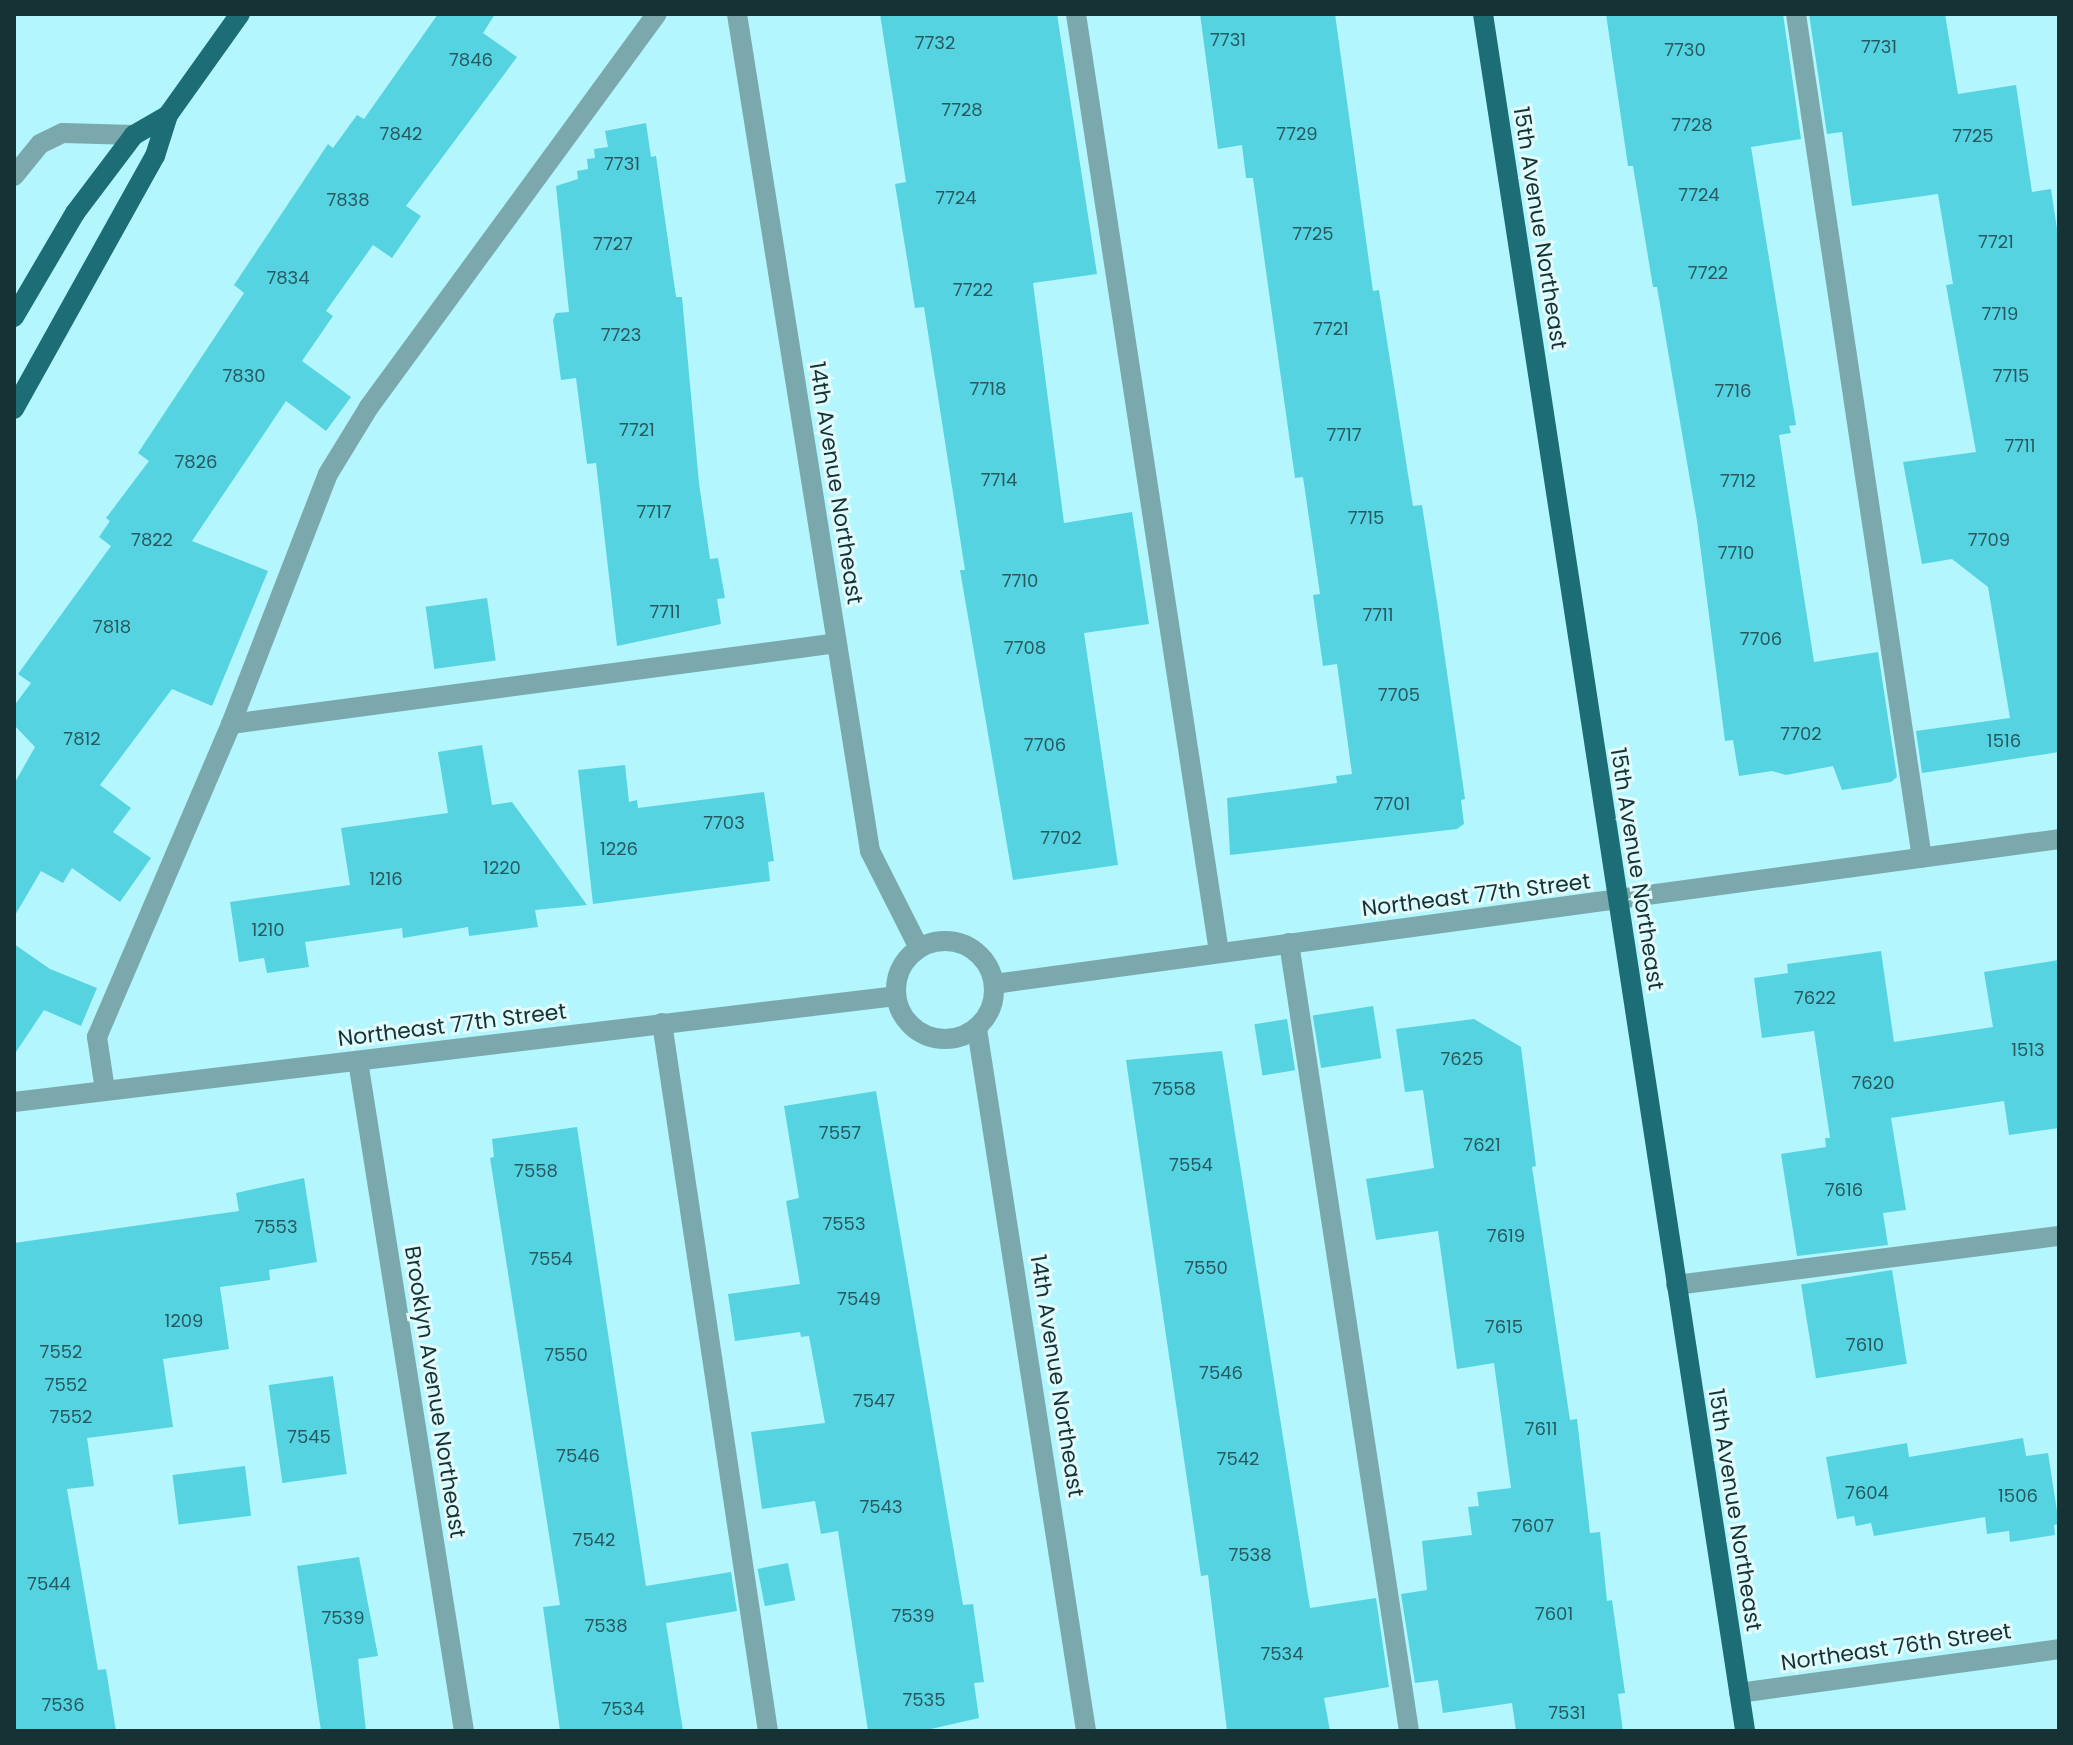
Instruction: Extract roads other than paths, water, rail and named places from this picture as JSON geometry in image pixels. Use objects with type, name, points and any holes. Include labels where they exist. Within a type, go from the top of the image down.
[{"type":"main road","points":[[14,409],[155,156],[168,115],[240,14]]},
{"type":"main road","name":"15th Avenue Northeast","points":[[1483,14],[1745,1731]]},
{"type":"main road","points":[[14,317],[75,213],[134,135],[168,115]]},
{"type":"street","points":[[105,1090],[97,1037],[231,724],[336,461],[369,407],[657,14]]},
{"type":"street","name":"14th Avenue Northeast","points":[[737,14],[870,851],[919,948]]},
{"type":"street","points":[[1076,14],[1219,952]]},
{"type":"street","points":[[1796,14],[1922,858]]},
{"type":"street","points":[[14,176],[40,144],[63,133],[134,135]]},
{"type":"street","points":[[231,724],[837,643]]},
{"type":"street","name":"Northeast 77th Street","points":[[994,984],[2059,839]]},
{"type":"street","points":[[939,941],[964,945],[989,968],[994,984],[990,1009],[977,1029],[947,1040],[932,1038],[906,1021],[896,996],[897,976],[919,948],[939,941]]},
{"type":"street","points":[[1289,943],[1409,1731]]},
{"type":"street","name":"Northeast 77th Street","points":[[14,1102],[896,996]]},
{"type":"street","points":[[662,1023],[768,1731]]},
{"type":"street","name":"14th Avenue Northeast","points":[[977,1029],[1086,1731]]},
{"type":"street","name":"Brooklyn Avenue Northeast","points":[[358,1061],[464,1731]]},
{"type":"street","points":[[1676,1285],[2059,1236]]},
{"type":"street","name":"Northeast 76th Street","points":[[1739,1693],[2059,1649]]}]
